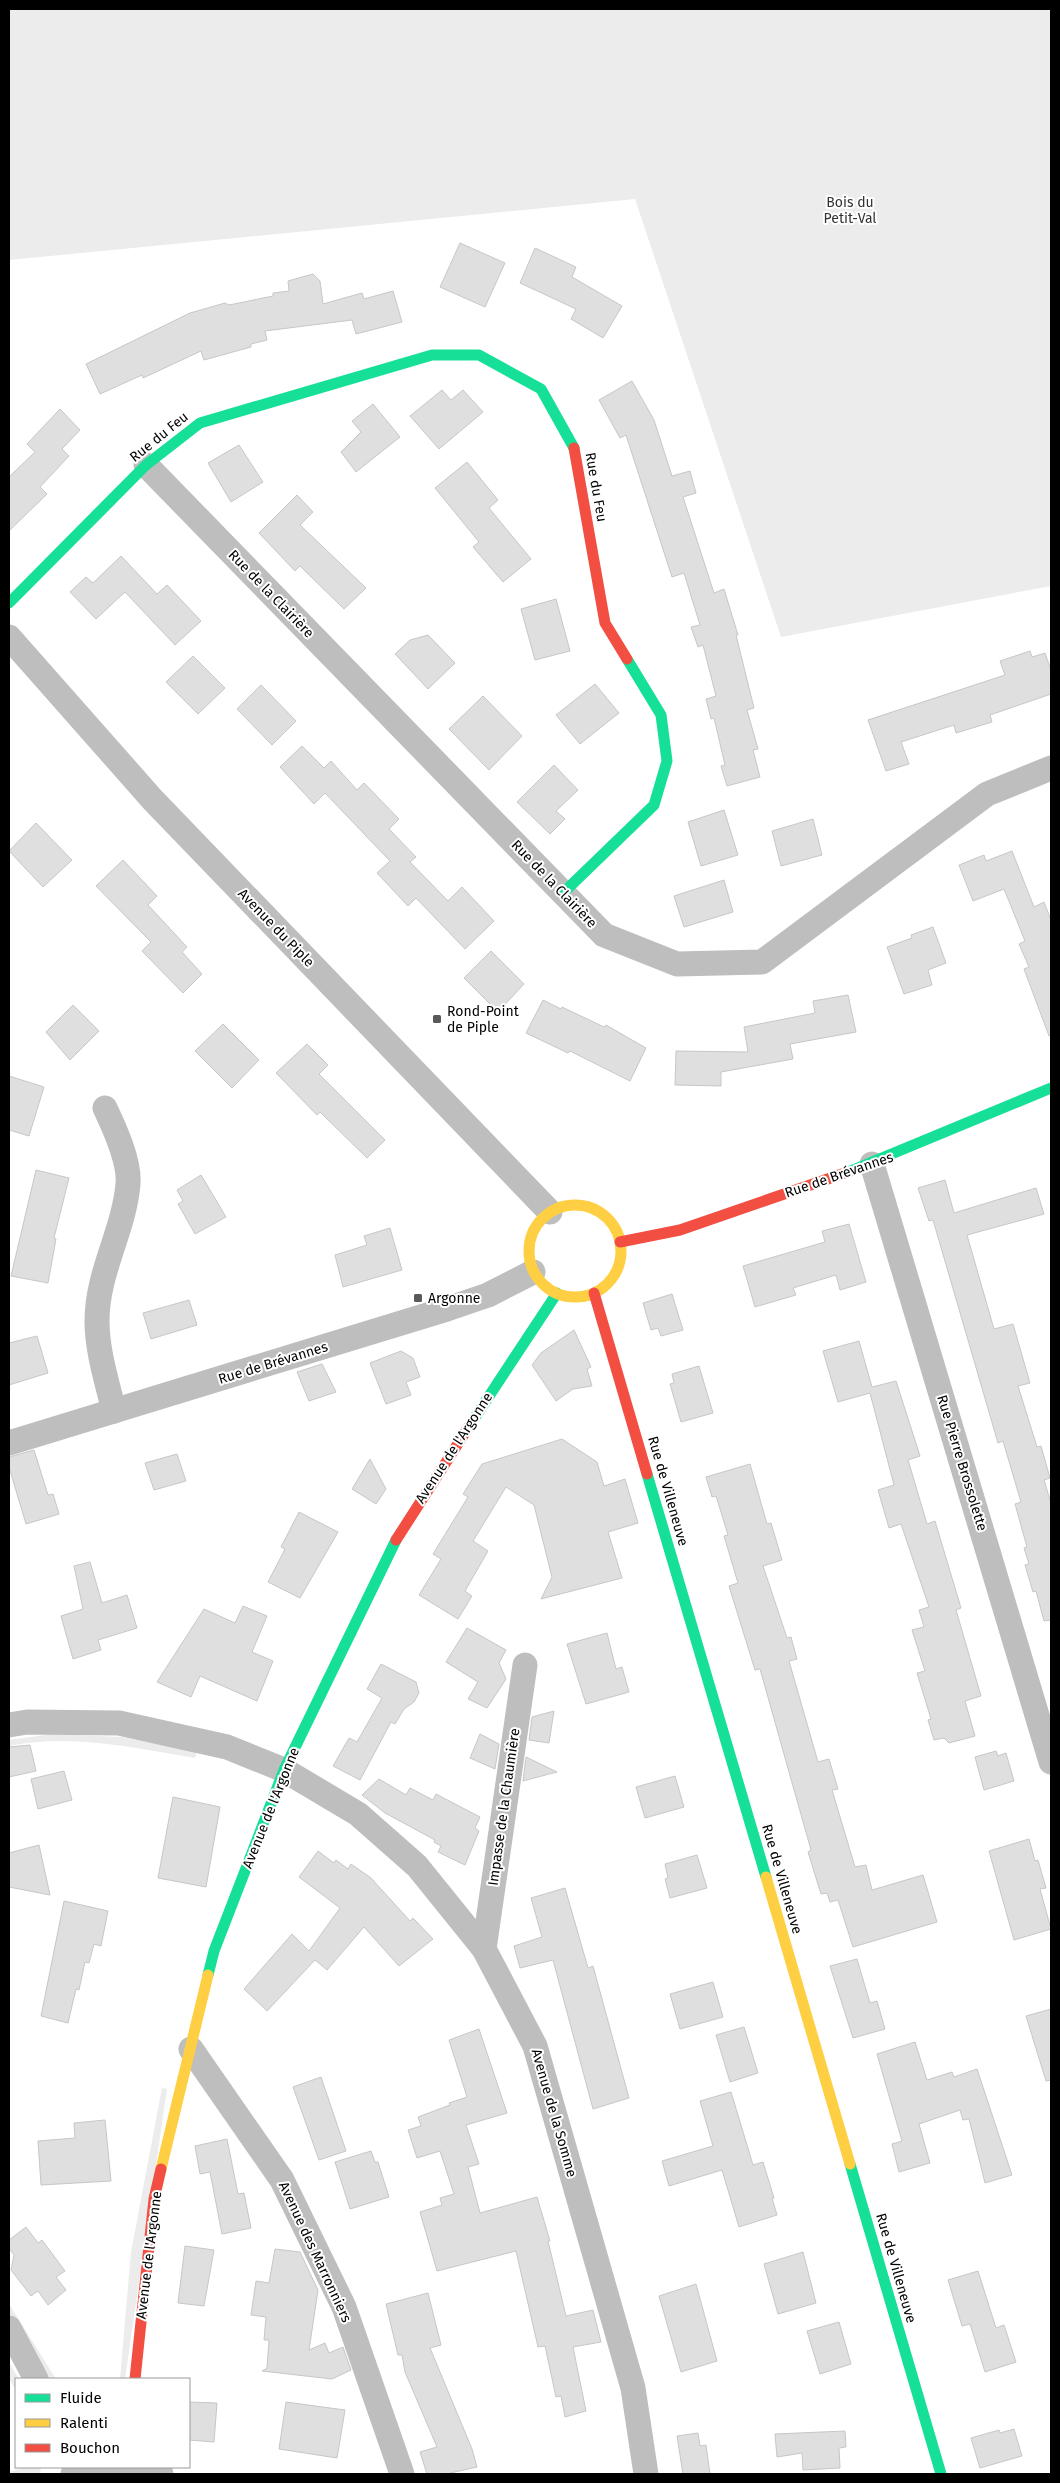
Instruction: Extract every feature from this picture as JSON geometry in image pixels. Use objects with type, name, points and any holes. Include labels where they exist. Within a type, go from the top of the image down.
[{"type":"street","name":"Rue du Feu","points":[[9,603],[146,465],[200,423],[432,355],[479,355],[541,390],[573,445],[605,623],[661,715],[667,761],[654,805],[563,894]]},
{"type":"street","name":"Rue de la Clairière","points":[[146,465],[604,935],[677,964],[762,962],[987,794],[1051,769]]},
{"type":"street","name":"Avenue du Piple","points":[[9,637],[152,799],[550,1212]]},
{"type":"street","name":"Rue de Brévannes","points":[[620,1242],[680,1230],[872,1164],[1051,1088]]},
{"type":"street","points":[[105,1108],[116,1131],[128,1182],[122,1218],[110,1250],[102,1283],[97,1322],[104,1372],[114,1411]]},
{"type":"street","name":"Rue Pierre Brossolette","points":[[872,1164],[1051,1762]]},
{"type":"street","points":[[567,1205],[582,1205],[596,1210],[608,1218],[620,1242],[620,1258],[616,1270],[609,1281],[594,1293],[573,1297],[556,1293],[548,1288],[533,1272],[528,1254],[534,1228],[550,1212],[567,1205]]},
{"type":"street","name":"Rue de Brévannes","points":[[9,1443],[447,1310],[488,1295],[533,1272]]},
{"type":"street","name":"Avenue de l'Argonne","points":[[135,2378],[154,2199],[214,1951],[284,1770],[402,1528],[556,1293]]},
{"type":"street","name":"Rue de Villeneuve","points":[[594,1293],[941,2474]]},
{"type":"street","name":"Impasse de la Chaumière","points":[[484,1949],[525,1665]]},
{"type":"street","name":"Avenue de la Somme","points":[[9,1725],[27,1722],[119,1723],[227,1747],[284,1770],[358,1814],[418,1866],[484,1949],[536,2046],[633,2388],[646,2474]]},
{"type":"street","name":"Avenue des Marronniers","points":[[191,2049],[282,2180],[344,2307],[402,2474]]},
{"type":"street","points":[[9,2328],[35,2378]]},
{"type":"street","points":[[80,2472],[126,2468],[161,2474]]},
{"type":"green space","name":"Bois du Petit-Val","points":[[9,9],[1051,9],[1051,586],[781,637],[635,199],[9,260]]},
{"type":"green space","points":[[52,1734],[122,1737],[197,1752],[195,1758],[126,1746],[79,1741],[32,1742],[9,1746],[9,1740]]},
{"type":"green space","points":[[162,2088],[167,2089],[125,2378],[120,2378],[131,2252]]},
{"type":"green space","points":[[9,2304],[55,2378],[46,2378],[9,2316]]},
{"type":"green space","points":[[9,2362],[18,2378],[15,2378],[15,2388],[9,2379]]},
{"type":"green space","points":[[23,2468],[41,2468],[40,2474],[9,2474],[9,2472]]},
{"type":"building","points":[[460,243],[505,263],[485,307],[440,287]]},
{"type":"building","points":[[535,248],[576,267],[572,277],[622,306],[603,338],[571,319],[576,309],[520,283]]},
{"type":"building","points":[[313,274],[320,281],[323,304],[362,293],[364,299],[393,291],[402,322],[356,334],[352,320],[265,331],[267,340],[251,344],[251,347],[204,360],[201,351],[143,378],[142,375],[100,394],[86,364],[190,313],[225,303],[229,305],[273,296],[273,293],[289,291],[288,281]]},
{"type":"building","points":[[632,381],[654,420],[672,476],[690,471],[696,493],[683,497],[714,593],[724,589],[738,635],[736,635],[754,708],[747,710],[758,749],[753,750],[760,777],[727,786],[721,766],[725,765],[714,718],[711,719],[706,699],[716,696],[703,645],[698,647],[691,627],[700,625],[684,573],[672,577],[626,435],[620,438],[599,400]]},
{"type":"building","points":[[442,390],[451,400],[463,390],[483,412],[439,449],[410,416]]},
{"type":"building","points":[[373,404],[400,437],[356,472],[341,452],[361,432],[352,421]]},
{"type":"building","points":[[60,409],[80,430],[62,449],[69,456],[40,487],[47,494],[9,531],[9,477],[35,452],[27,444]]},
{"type":"building","points":[[239,445],[263,482],[231,502],[208,463]]},
{"type":"building","points":[[467,462],[498,500],[489,508],[531,559],[503,582],[473,547],[479,542],[435,488]]},
{"type":"building","points":[[297,495],[313,512],[300,525],[366,588],[344,609],[300,566],[295,571],[259,533]]},
{"type":"building","points":[[121,556],[157,594],[167,585],[201,621],[175,645],[125,592],[96,619],[70,592],[86,577],[93,583]]},
{"type":"building","points":[[556,599],[570,651],[535,660],[521,609]]},
{"type":"building","points":[[428,635],[455,663],[428,689],[395,654],[410,640]]},
{"type":"building","points":[[1030,651],[1032,657],[1045,653],[1051,670],[1051,694],[990,715],[992,722],[956,733],[954,725],[901,742],[909,764],[886,771],[868,720],[1005,675],[1000,661]]},
{"type":"building","points":[[193,656],[225,688],[198,714],[166,682]]},
{"type":"building","points":[[595,684],[619,713],[580,744],[556,715]]},
{"type":"building","points":[[261,685],[296,721],[272,745],[237,709]]},
{"type":"building","points":[[483,696],[522,736],[489,770],[449,729]]},
{"type":"building","points":[[302,746],[324,768],[331,761],[357,790],[364,783],[399,819],[389,829],[416,857],[410,862],[448,901],[462,887],[494,921],[465,949],[416,898],[408,906],[377,873],[390,861],[325,793],[314,804],[280,767]]},
{"type":"building","points":[[554,765],[578,790],[556,811],[565,819],[550,834],[517,802]]},
{"type":"building","points":[[724,810],[738,855],[701,866],[688,822]]},
{"type":"building","points":[[813,819],[822,855],[781,866],[772,831]]},
{"type":"building","points":[[36,823],[72,860],[43,887],[9,851]]},
{"type":"building","points":[[1012,851],[1034,907],[1044,902],[1051,920],[1051,1035],[1049,1036],[1024,969],[1029,967],[1019,944],[1025,941],[1004,889],[973,901],[959,865],[984,855],[986,861]]},
{"type":"building","points":[[123,860],[157,896],[148,905],[187,947],[182,952],[202,974],[183,993],[142,951],[151,942],[96,886]]},
{"type":"building","points":[[724,880],[733,912],[684,927],[674,896]]},
{"type":"building","points":[[933,927],[946,963],[928,970],[932,985],[904,994],[887,947],[912,938],[911,935]]},
{"type":"building","points":[[491,951],[524,984],[498,1012],[464,978]]},
{"type":"building","points":[[848,995],[856,1032],[790,1044],[793,1059],[721,1072],[721,1086],[675,1085],[676,1051],[748,1052],[744,1027],[815,1013],[813,1001]]},
{"type":"building","points":[[543,1000],[604,1027],[606,1025],[646,1048],[630,1081],[570,1051],[568,1053],[526,1033]]},
{"type":"building","points":[[73,1005],[99,1031],[70,1060],[46,1032]]},
{"type":"building","points":[[223,1024],[259,1060],[232,1088],[195,1051]]},
{"type":"building","points":[[307,1044],[328,1065],[319,1074],[385,1140],[367,1158],[320,1112],[317,1115],[276,1073]]},
{"type":"building","points":[[9,1076],[44,1087],[29,1136],[9,1130]]},
{"type":"building","points":[[36,1170],[69,1178],[54,1238],[56,1239],[48,1283],[11,1276]]},
{"type":"building","points":[[201,1175],[226,1217],[195,1234],[178,1204],[183,1201],[177,1190]]},
{"type":"building","points":[[945,1180],[954,1213],[1036,1188],[1044,1214],[967,1235],[994,1329],[1013,1324],[1030,1383],[1018,1386],[1037,1447],[1041,1446],[1050,1478],[1044,1480],[1051,1503],[1051,1620],[1044,1621],[1036,1591],[1033,1592],[1025,1565],[1029,1564],[1024,1548],[1027,1547],[1015,1504],[1021,1502],[1003,1441],[998,1443],[933,1220],[929,1221],[918,1188]]},
{"type":"building","points":[[849,1224],[866,1282],[840,1290],[836,1275],[793,1288],[796,1295],[755,1307],[743,1266],[825,1242],[822,1231]]},
{"type":"building","points":[[390,1228],[402,1270],[343,1287],[335,1255],[367,1245],[364,1236]]},
{"type":"building","points":[[672,1294],[683,1330],[661,1336],[658,1328],[651,1330],[643,1303]]},
{"type":"building","points":[[189,1300],[197,1325],[151,1339],[143,1313]]},
{"type":"building","points":[[574,1330],[591,1367],[587,1369],[592,1386],[573,1389],[556,1401],[532,1365],[541,1353]]},
{"type":"building","points":[[37,1336],[48,1373],[9,1385],[9,1343]]},
{"type":"building","points":[[859,1341],[872,1387],[896,1381],[920,1456],[908,1460],[927,1524],[935,1521],[961,1608],[956,1610],[981,1696],[965,1701],[975,1736],[949,1743],[944,1738],[934,1740],[928,1720],[931,1719],[917,1673],[925,1671],[912,1630],[924,1627],[919,1610],[929,1607],[901,1524],[889,1528],[878,1490],[894,1485],[870,1393],[838,1402],[823,1351]]},
{"type":"building","points":[[401,1351],[413,1358],[420,1377],[406,1382],[411,1395],[386,1404],[370,1363]]},
{"type":"building","points":[[322,1364],[336,1392],[309,1401],[297,1372]]},
{"type":"building","points":[[699,1366],[713,1413],[681,1422],[670,1384],[674,1383],[672,1374]]},
{"type":"building","points":[[562,1439],[597,1462],[604,1486],[625,1479],[638,1523],[608,1532],[622,1578],[541,1599],[552,1577],[534,1505],[506,1487],[473,1541],[488,1551],[465,1591],[472,1596],[458,1619],[419,1595],[441,1559],[433,1554],[468,1497],[463,1494],[482,1464]]},
{"type":"building","points":[[34,1450],[48,1495],[53,1494],[59,1514],[26,1524],[9,1467],[9,1457]]},
{"type":"building","points":[[177,1454],[186,1481],[154,1490],[145,1463]]},
{"type":"building","points":[[370,1459],[386,1489],[376,1504],[352,1489]]},
{"type":"building","points":[[750,1464],[767,1524],[771,1523],[782,1560],[763,1566],[787,1638],[791,1637],[797,1659],[789,1661],[818,1762],[829,1759],[838,1789],[832,1790],[855,1867],[866,1865],[872,1890],[923,1875],[937,1922],[853,1947],[838,1900],[830,1902],[827,1893],[821,1894],[808,1852],[811,1850],[760,1669],[755,1670],[729,1586],[738,1583],[724,1536],[728,1535],[716,1496],[712,1497],[706,1477]]},
{"type":"building","points":[[299,1512],[338,1532],[300,1598],[268,1582],[285,1549],[281,1547]]},
{"type":"building","points":[[90,1562],[102,1603],[127,1595],[137,1628],[98,1640],[101,1650],[73,1659],[61,1616],[83,1609],[74,1566]]},
{"type":"building","points":[[243,1606],[267,1616],[252,1652],[273,1661],[257,1701],[200,1676],[191,1697],[157,1682],[204,1609],[235,1623]]},
{"type":"building","points":[[467,1628],[506,1650],[499,1663],[506,1679],[487,1708],[468,1699],[478,1682],[446,1662]]},
{"type":"building","points":[[607,1633],[616,1669],[622,1667],[629,1692],[586,1704],[567,1644]]},
{"type":"building","points":[[381,1664],[416,1682],[419,1693],[414,1702],[404,1709],[395,1724],[391,1722],[360,1780],[333,1766],[349,1738],[357,1742],[382,1698],[367,1689]]},
{"type":"building","points":[[554,1711],[549,1743],[529,1740],[532,1717]]},
{"type":"building","points":[[480,1734],[499,1744],[495,1769],[470,1758]]},
{"type":"building","points":[[30,1745],[36,1771],[9,1777],[9,1747]]},
{"type":"building","points":[[996,1751],[998,1756],[1006,1753],[1014,1781],[984,1790],[975,1757]]},
{"type":"building","points":[[526,1757],[557,1772],[523,1781]]},
{"type":"building","points":[[64,1771],[72,1800],[38,1809],[31,1779]]},
{"type":"building","points":[[675,1776],[684,1807],[645,1818],[636,1787]]},
{"type":"building","points":[[379,1779],[406,1795],[410,1788],[433,1800],[436,1794],[480,1817],[475,1828],[479,1831],[465,1865],[438,1852],[441,1846],[434,1842],[435,1840],[385,1813],[362,1795]]},
{"type":"building","points":[[173,1797],[220,1807],[206,1887],[158,1878]]},
{"type":"building","points":[[1029,1839],[1035,1861],[1038,1860],[1046,1888],[1040,1889],[1051,1929],[1014,1940],[989,1851]]},
{"type":"building","points":[[39,1845],[50,1895],[9,1887],[9,1853]]},
{"type":"building","points":[[318,1851],[334,1863],[336,1860],[348,1869],[351,1864],[371,1878],[410,1921],[413,1918],[433,1939],[399,1966],[364,1927],[327,1970],[315,1960],[267,2011],[244,1989],[292,1934],[309,1951],[340,1908],[299,1877]]},
{"type":"building","points":[[697,1855],[707,1888],[670,1898],[665,1879],[668,1878],[665,1864]]},
{"type":"building","points":[[565,1888],[588,1968],[593,1966],[629,2098],[593,2109],[553,1960],[520,1968],[514,1946],[542,1937],[531,1898]]},
{"type":"building","points":[[64,1901],[108,1911],[101,1946],[94,1944],[89,1963],[85,1962],[79,1990],[76,1989],[68,2023],[41,2016]]},
{"type":"building","points":[[857,1959],[870,2003],[877,2001],[885,2029],[853,2038],[830,1966]]},
{"type":"building","points":[[713,1982],[723,2017],[680,2029],[670,1994]]},
{"type":"building","points":[[1051,2009],[1051,2080],[1046,2081],[1026,2016]]},
{"type":"building","points":[[744,2027],[758,2073],[730,2082],[716,2035]]},
{"type":"building","points":[[479,2029],[507,2113],[466,2125],[479,2164],[468,2167],[480,2213],[537,2197],[550,2241],[548,2241],[566,2316],[593,2310],[601,2342],[573,2347],[586,2411],[565,2417],[561,2396],[556,2397],[545,2346],[538,2347],[516,2251],[437,2271],[420,2212],[442,2205],[440,2198],[454,2194],[440,2151],[417,2158],[408,2130],[421,2126],[418,2117],[467,2097],[449,2040]]},
{"type":"building","points":[[915,2042],[927,2080],[952,2072],[954,2077],[977,2069],[1012,2175],[985,2183],[969,2119],[963,2120],[960,2110],[919,2124],[930,2163],[899,2172],[892,2144],[902,2141],[877,2054]]},
{"type":"building","points":[[321,2077],[346,2151],[319,2160],[293,2087]]},
{"type":"building","points":[[731,2092],[753,2165],[763,2162],[777,2215],[739,2227],[722,2170],[669,2186],[662,2161],[713,2146],[700,2101]]},
{"type":"building","points":[[105,2120],[111,2181],[41,2185],[38,2141],[75,2138],[74,2123]]},
{"type":"building","points":[[227,2139],[238,2194],[244,2193],[251,2228],[222,2234],[210,2172],[200,2174],[195,2146]]},
{"type":"building","points":[[371,2151],[375,2162],[378,2162],[389,2197],[350,2209],[335,2162]]},
{"type":"building","points":[[26,2227],[38,2243],[42,2240],[65,2271],[56,2277],[66,2290],[48,2305],[38,2291],[31,2296],[11,2270],[14,2255],[9,2248],[9,2240]]},
{"type":"building","points":[[185,2246],[214,2250],[204,2306],[178,2303]]},
{"type":"building","points":[[275,2249],[300,2252],[318,2290],[309,2350],[325,2343],[329,2353],[343,2347],[351,2370],[332,2379],[262,2371],[267,2368],[269,2340],[264,2340],[266,2317],[251,2315],[256,2281],[269,2283]]},
{"type":"building","points":[[803,2252],[816,2303],[778,2314],[764,2264]]},
{"type":"building","points":[[978,2271],[996,2328],[1004,2325],[1016,2362],[985,2372],[970,2324],[962,2326],[948,2280]]},
{"type":"building","points":[[696,2284],[717,2361],[681,2372],[659,2296]]},
{"type":"building","points":[[428,2293],[441,2345],[430,2348],[472,2449],[477,2467],[446,2474],[427,2474],[420,2452],[437,2447],[405,2372],[402,2355],[398,2355],[386,2304]]},
{"type":"building","points":[[839,2322],[851,2364],[820,2374],[807,2331]]},
{"type":"building","points":[[190,2402],[217,2403],[214,2442],[190,2440]]},
{"type":"building","points":[[286,2402],[345,2410],[337,2458],[279,2449]]},
{"type":"building","points":[[1014,2429],[1022,2456],[980,2468],[971,2438],[999,2430],[1000,2433]]},
{"type":"building","points":[[845,2431],[846,2447],[839,2448],[840,2468],[803,2470],[802,2453],[777,2457],[775,2434]]},
{"type":"building","points":[[698,2433],[700,2446],[706,2445],[710,2474],[683,2474],[677,2436]]},
{"type":"traffic: fast","points":[[9,603],[146,465],[200,423],[432,355],[479,355],[541,389],[574,448]]},
{"type":"traffic: fast","points":[[563,893],[654,805],[667,761],[661,715],[627,659]]},
{"type":"traffic: fast","points":[[848,1172],[1051,1088]]},
{"type":"traffic: fast","points":[[468,1428],[557,1293]]},
{"type":"traffic: fast","points":[[647,1474],[766,1877]]},
{"type":"traffic: fast","points":[[208,1975],[214,1951],[284,1770],[396,1540]]},
{"type":"traffic: fast","points":[[850,2164],[941,2474]]},
{"type":"traffic: slow","points":[[575,1205],[593,1209],[607,1219],[617,1233],[621,1251],[617,1269],[607,1283],[593,1293],[575,1297],[557,1293],[543,1283],[533,1269],[529,1251],[533,1233],[543,1219],[557,1209],[575,1205]]},
{"type":"traffic: slow","points":[[766,1877],[850,2164]]},
{"type":"traffic: slow","points":[[161,2169],[208,1975]]},
{"type":"traffic: jam","points":[[574,448],[605,623],[627,659]]},
{"type":"traffic: jam","points":[[620,1242],[680,1230],[848,1172]]},
{"type":"traffic: jam","points":[[594,1293],[647,1474]]},
{"type":"traffic: jam","points":[[396,1540],[468,1428]]},
{"type":"traffic: jam","points":[[135,2378],[154,2199],[161,2169]]},
{"type":"place","name":"Rond-Point de Piple","points":[[437,1019]]},
{"type":"place","name":"Argonne","points":[[418,1298]]}]
